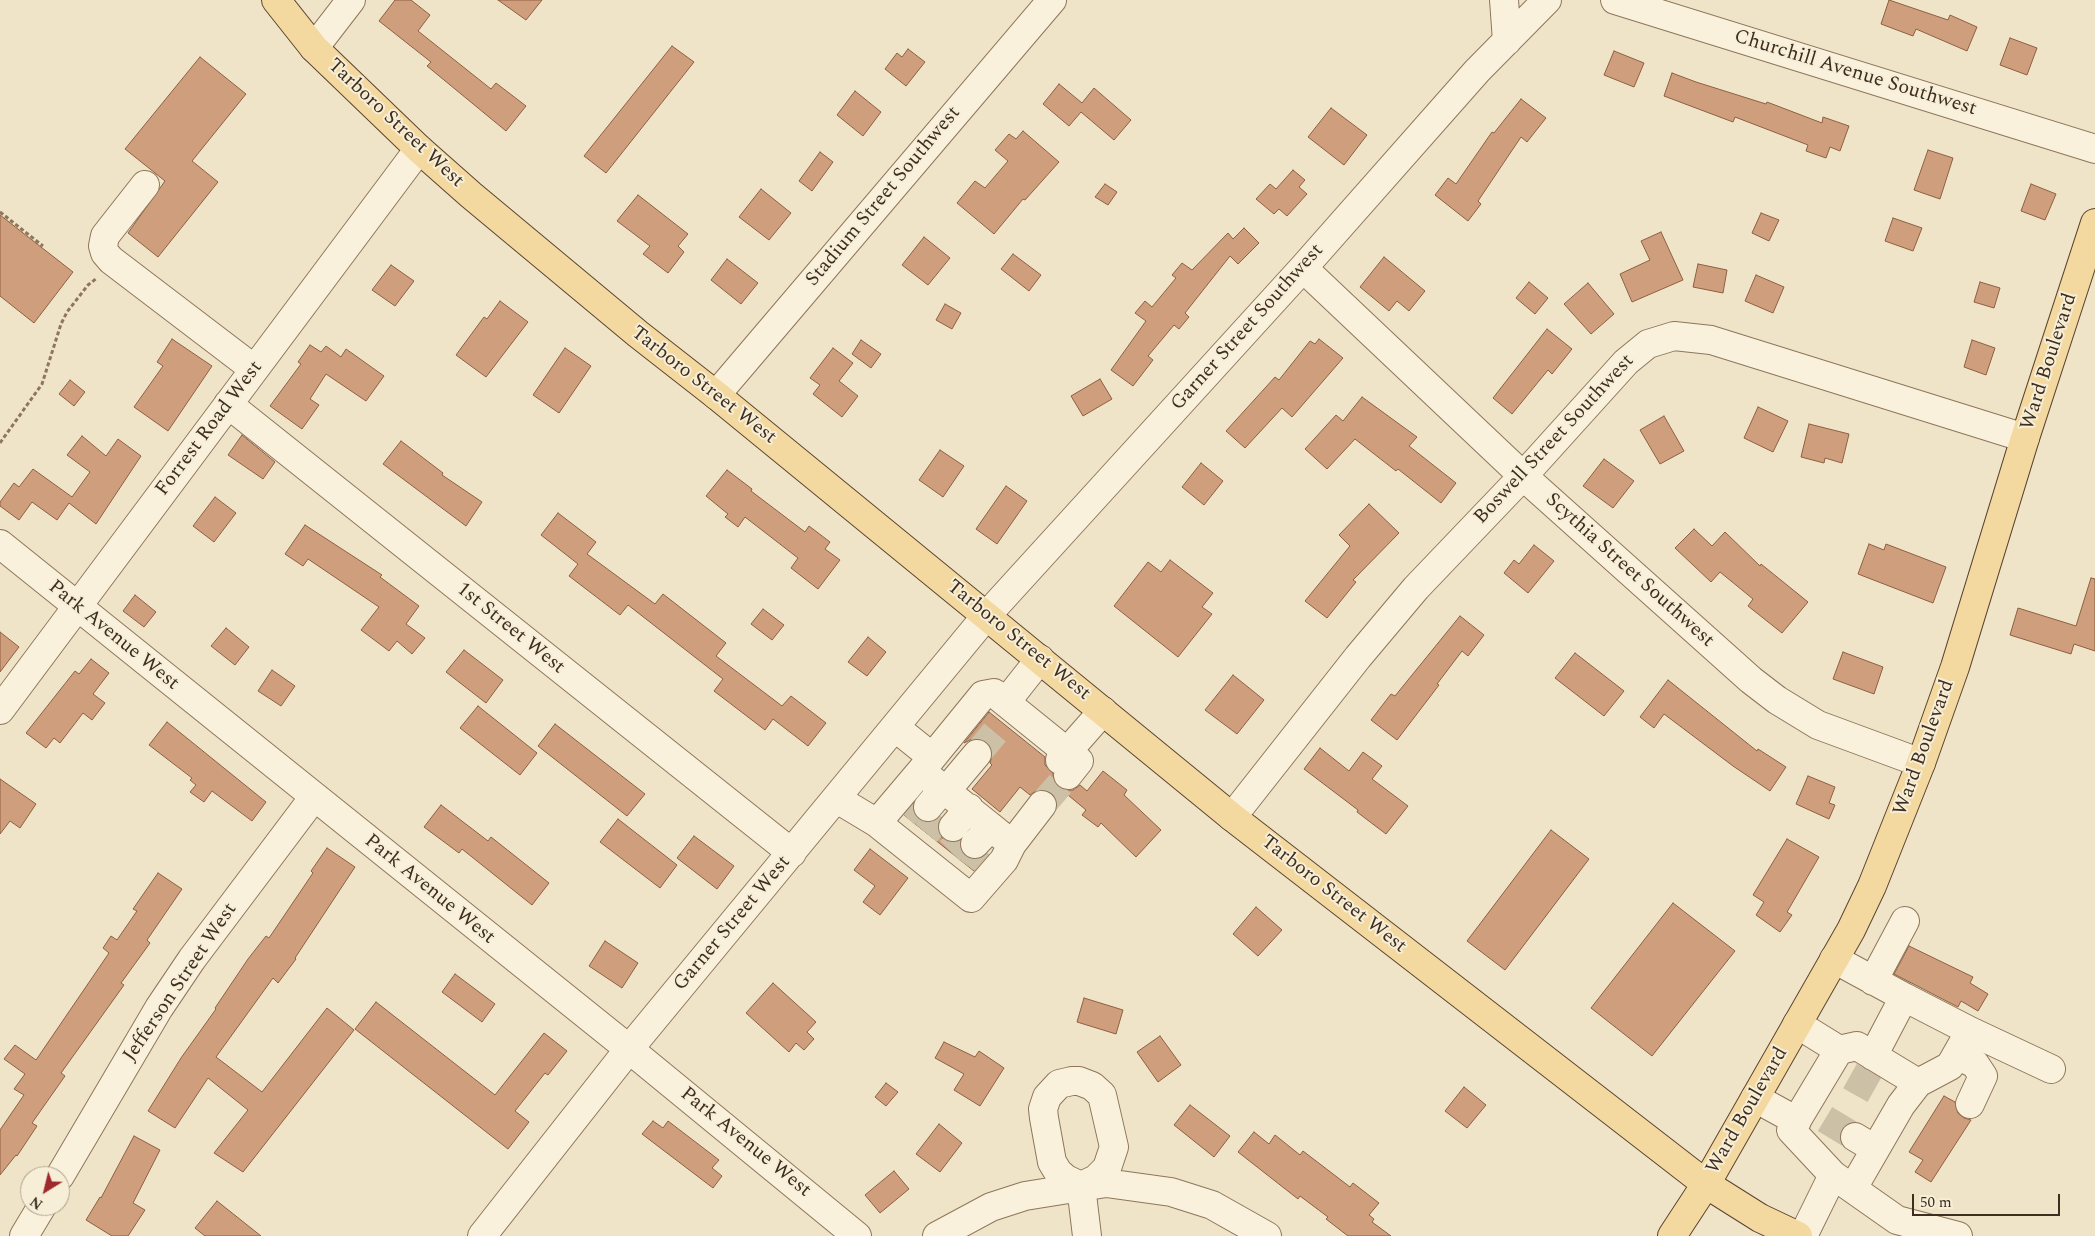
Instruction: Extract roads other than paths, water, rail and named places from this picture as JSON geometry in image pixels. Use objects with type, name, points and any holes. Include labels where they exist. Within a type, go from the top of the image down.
[{"type":"main road","name":"Tarboro Street West","points":[[276,0],[314,48],[483,206],[638,334],[987,615],[1232,817],[1706,1184],[1760,1218],[1798,1236]]},
{"type":"main road","name":"Ward Boulevard","points":[[1672,1236],[1706,1184],[1756,1098],[1834,959],[1872,886],[1921,763],[1955,667],[2025,438],[2095,223]]},
{"type":"street","points":[[314,48],[351,0]]},
{"type":"street","name":"Stadium Street Southwest","points":[[716,395],[1052,0]]},
{"type":"street","points":[[1504,0],[1507,40]]},
{"type":"street","name":"Garner Street Southwest","points":[[987,615],[1303,268],[1477,72],[1547,0]]},
{"type":"street","name":"Churchill Avenue Southwest","points":[[1615,0],[2095,149]]},
{"type":"street","name":"Forrest Road West","points":[[0,710],[420,149]]},
{"type":"street","points":[[145,185],[105,236],[103,246],[105,253],[111,260],[254,369]]},
{"type":"street","name":"Scythia Street Southwest","points":[[1303,268],[1523,476],[1743,674],[1776,700],[1818,725],[1921,763]]},
{"type":"street","name":"Boswell Street Southwest","points":[[1232,817],[1358,657],[1416,588],[1523,476],[1626,362],[1648,344],[1674,336],[1711,340],[2025,438]]},
{"type":"street","name":"1st Street West","points":[[228,404],[792,853]]},
{"type":"street","name":"Park Avenue West","points":[[0,544],[629,1049],[857,1236]]},
{"type":"street","name":"Garner Street West","points":[[482,1236],[629,1049],[896,728],[987,615]]},
{"type":"street","points":[[1008,711],[1040,659]]},
{"type":"street","points":[[944,828],[983,695],[994,693],[1008,711],[1063,764],[1103,710]]},
{"type":"street","points":[[896,728],[944,828]]},
{"type":"street","points":[[944,828],[977,754]]},
{"type":"street","name":"Jefferson Street West","points":[[66,1166],[159,1008],[192,959],[314,797]]},
{"type":"street","points":[[837,799],[944,828],[1036,800]]},
{"type":"street","points":[[1873,980],[1905,921]]},
{"type":"street","points":[[1834,959],[1970,1032],[2051,1069]]},
{"type":"street","points":[[1879,1059],[1904,997]]},
{"type":"street","points":[[1797,1024],[1841,1066]]},
{"type":"street","points":[[1803,1236],[1843,1182],[1892,1100],[1918,1083],[1950,1066],[1970,1032]]},
{"type":"street","points":[[1918,1083],[1856,1046],[1809,1116],[1791,1130],[1843,1182],[1894,1228],[1958,1236]]},
{"type":"street","points":[[1957,1055],[1975,1064],[1983,1076],[1970,1104]]},
{"type":"street","points":[[1756,1098],[1809,1116]]},
{"type":"street","points":[[937,1236],[991,1207],[1024,1196],[1081,1186],[1106,1184],[1171,1192],[1212,1205],[1267,1236]]},
{"type":"street","points":[[1081,1186],[1086,1236]]},
{"type":"street","points":[[24,1236],[36,1216]]},
{"type":"tunnel","points":[[977,754],[1003,723]]},
{"type":"tunnel","points":[[1042,805],[1068,775]]},
{"type":"tunnel","points":[[904,815],[919,799]]},
{"type":"tunnel","points":[[926,833],[940,816]]},
{"type":"tunnel","points":[[950,851],[965,836]]},
{"type":"tunnel","points":[[972,869],[985,851]]},
{"type":"tunnel","points":[[1850,1076],[1882,1094]]},
{"type":"tunnel","points":[[1825,1119],[1855,1137]]}]
